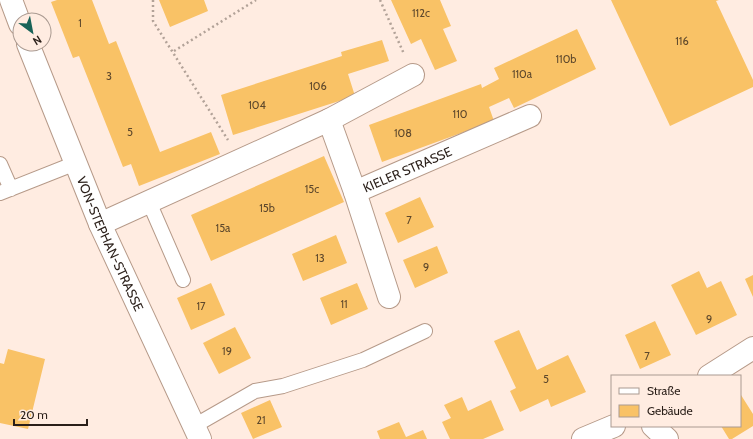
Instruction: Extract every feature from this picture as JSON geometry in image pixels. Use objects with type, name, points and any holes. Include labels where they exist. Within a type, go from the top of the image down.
[{"type":"street","points":[[11,0],[16,12]]},
{"type":"street","name":"VON-STEPHAN-STRASSE","points":[[31,52],[100,224],[197,432]]},
{"type":"street","points":[[100,224],[329,120],[413,75]]},
{"type":"street","name":"KIELER STRASSE","points":[[329,120],[355,192],[530,116]]},
{"type":"street","points":[[355,192],[389,297]]},
{"type":"street","points":[[711,375],[753,348]]},
{"type":"street","points":[[583,439],[612,427]]},
{"type":"street","points":[[654,427],[667,439]]},
{"type":"lane","points":[[0,164],[5,191],[76,162]]},
{"type":"lane","points":[[149,202],[184,280]]},
{"type":"lane","points":[[197,432],[255,391],[283,386],[363,360],[426,332]]},
{"type":"path","points":[[153,0],[153,20],[174,51],[240,160]]},
{"type":"path","points":[[174,51],[256,0]]},
{"type":"path","points":[[380,0],[413,75]]},
{"type":"building","points":[[57,0],[92,0],[109,44],[116,41],[160,152],[211,132],[220,154],[139,186],[131,164],[123,167],[79,56],[73,58],[51,2]]},
{"type":"building","points":[[159,0],[204,0],[208,11],[170,27]]},
{"type":"building","points":[[391,0],[440,0],[451,26],[443,29],[457,61],[435,70],[421,39],[411,44]]},
{"type":"building","points":[[611,0],[719,0],[716,1],[753,80],[753,87],[670,126]]},
{"type":"building","points":[[577,29],[596,69],[514,108],[509,98],[489,107],[494,121],[382,162],[369,125],[481,84],[482,88],[499,79],[494,68]]},
{"type":"building","points":[[382,40],[389,61],[348,74],[355,96],[233,135],[221,95],[342,56],[341,52]]},
{"type":"building","points":[[324,156],[344,202],[211,261],[191,215]]},
{"type":"building","points":[[420,197],[434,227],[398,243],[385,213]]},
{"type":"building","points":[[336,235],[347,263],[303,281],[292,254]]},
{"type":"building","points":[[437,246],[448,273],[415,288],[403,260]]},
{"type":"building","points":[[699,271],[707,288],[721,281],[737,315],[696,335],[671,285]]},
{"type":"building","points":[[753,275],[753,297],[745,279]]},
{"type":"building","points":[[211,283],[225,315],[191,330],[177,298]]},
{"type":"building","points":[[357,283],[368,309],[331,325],[320,298]]},
{"type":"building","points":[[655,321],[671,355],[640,369],[625,335]]},
{"type":"building","points":[[235,327],[251,358],[219,374],[203,343]]},
{"type":"building","points":[[519,330],[537,370],[568,355],[586,392],[551,407],[548,399],[520,412],[510,391],[516,388],[494,341]]},
{"type":"building","points":[[8,349],[45,359],[28,429],[0,423],[0,363],[4,364]]},
{"type":"building","points":[[741,395],[753,414],[753,426],[732,439],[729,439],[722,427],[741,427]]},
{"type":"building","points":[[462,397],[468,411],[491,400],[504,430],[483,439],[450,439],[442,422],[451,418],[444,405]]},
{"type":"building","points":[[270,400],[282,427],[253,439],[241,413]]},
{"type":"building","points":[[399,422],[406,437],[423,430],[427,439],[380,439],[377,431]]}]
